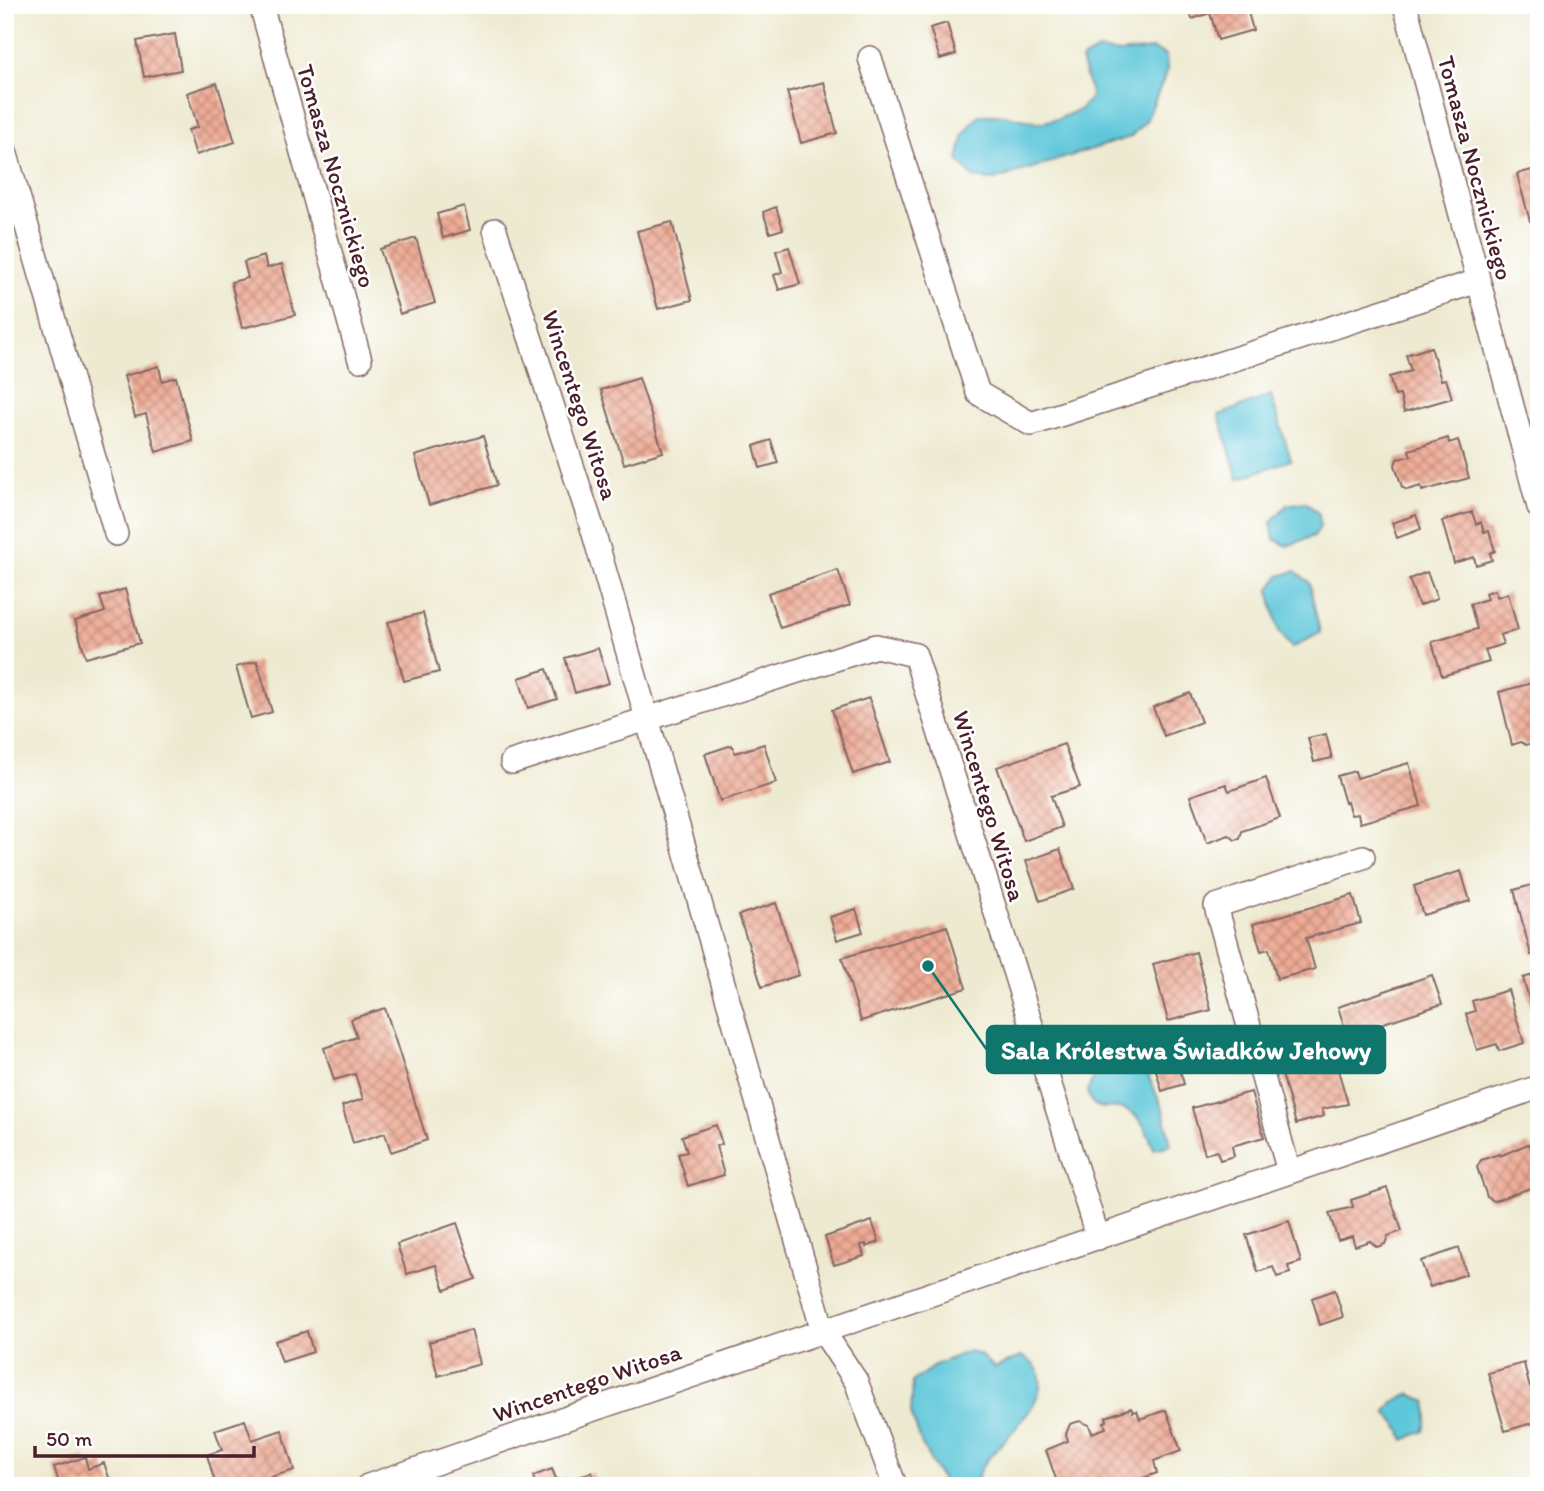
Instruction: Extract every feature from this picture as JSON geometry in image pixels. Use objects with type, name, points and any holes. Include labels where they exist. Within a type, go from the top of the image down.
[{"type":"street","name":"Tomasza Nocznickiego","points":[[261,5],[360,360]]},
{"type":"street","name":"Tomasza Nocznickiego","points":[[1405,5],[1539,507]]},
{"type":"street","points":[[870,58],[978,393],[1031,424],[1478,281]]},
{"type":"street","points":[[5,151],[117,534]]},
{"type":"street","name":"Wincentego Witosa","points":[[495,230],[592,527],[824,1331]]},
{"type":"street","name":"Wincentego Witosa","points":[[513,762],[876,646],[915,655],[1098,1238]]},
{"type":"street","points":[[1289,1172],[1216,906],[1363,857]]},
{"type":"street","name":"Wincentego Witosa","points":[[368,1486],[1539,1087]]},
{"type":"street","points":[[824,1331],[856,1381],[895,1486]]},
{"type":"water","points":[[1152,49],[1166,55],[1167,71],[1146,121],[1130,137],[994,180],[974,178],[958,160],[964,134],[979,115],[1005,115],[1038,123],[1058,119],[1081,109],[1092,96],[1081,60],[1098,50],[1119,53]]},
{"type":"water","points":[[1271,395],[1291,460],[1238,479],[1219,415]]},
{"type":"water","points":[[1305,502],[1319,514],[1320,527],[1314,536],[1287,546],[1274,539],[1271,522],[1287,505]]},
{"type":"water","points":[[1295,571],[1309,582],[1320,633],[1292,648],[1279,631],[1269,590],[1279,576]]},
{"type":"water","points":[[1144,1067],[1163,1109],[1171,1145],[1154,1149],[1144,1126],[1135,1116],[1124,1109],[1098,1107],[1090,1100],[1087,1092],[1093,1078]]},
{"type":"water","points":[[969,1351],[980,1355],[995,1368],[1022,1356],[1035,1366],[1040,1378],[1039,1391],[1024,1418],[983,1465],[975,1486],[945,1486],[922,1445],[911,1412],[913,1381],[937,1364]]},
{"type":"water","points":[[1410,1394],[1426,1401],[1428,1414],[1424,1431],[1404,1440],[1400,1429],[1386,1412],[1393,1402]]},
{"type":"building","points":[[1188,5],[1246,5],[1253,30],[1218,40],[1210,13],[1192,19]]},
{"type":"building","points":[[947,23],[956,54],[940,59],[930,28]]},
{"type":"building","points":[[175,34],[181,70],[144,77],[137,41]]},
{"type":"building","points":[[824,82],[837,133],[801,143],[787,92]]},
{"type":"building","points":[[217,83],[235,142],[196,155],[188,130],[198,127],[187,93]]},
{"type":"building","points":[[1539,168],[1539,218],[1530,221],[1517,174]]},
{"type":"building","points":[[464,206],[470,230],[443,238],[437,214]]},
{"type":"building","points":[[776,207],[783,229],[770,233],[763,212]]},
{"type":"building","points":[[672,222],[692,300],[658,309],[637,231]]},
{"type":"building","points":[[416,238],[435,303],[400,314],[380,249]]},
{"type":"building","points":[[789,247],[800,284],[779,290],[774,275],[782,272],[776,251]]},
{"type":"building","points":[[264,256],[267,268],[282,264],[295,315],[242,328],[231,282],[248,278],[244,262]]},
{"type":"building","points":[[1431,347],[1441,380],[1446,379],[1452,398],[1404,412],[1400,395],[1395,396],[1389,377],[1411,371],[1406,355]]},
{"type":"building","points":[[159,366],[162,381],[176,377],[193,441],[156,452],[146,414],[135,417],[124,376]]},
{"type":"building","points":[[639,378],[663,452],[624,464],[601,390]]},
{"type":"building","points":[[483,436],[497,485],[429,505],[415,456]]},
{"type":"building","points":[[1448,438],[1449,443],[1458,440],[1469,478],[1422,491],[1421,486],[1407,490],[1402,487],[1395,465],[1397,459],[1411,456],[1409,450]]},
{"type":"building","points":[[771,440],[778,463],[760,468],[754,446]]},
{"type":"building","points":[[1472,512],[1476,524],[1481,522],[1484,532],[1489,531],[1495,551],[1490,553],[1492,560],[1476,565],[1474,557],[1454,563],[1442,521]]},
{"type":"building","points":[[1416,515],[1421,529],[1397,538],[1392,523]]},
{"type":"building","points":[[838,570],[850,605],[780,628],[768,593]]},
{"type":"building","points":[[1427,572],[1437,599],[1419,606],[1409,579]]},
{"type":"building","points":[[125,589],[140,643],[86,658],[75,621],[105,612],[100,597]]},
{"type":"building","points":[[1495,590],[1497,597],[1508,593],[1518,630],[1500,635],[1503,644],[1485,650],[1489,662],[1442,676],[1432,642],[1477,629],[1470,604],[1487,599],[1485,593]]},
{"type":"building","points":[[423,613],[439,672],[404,681],[388,622]]},
{"type":"building","points":[[598,648],[609,683],[575,693],[565,658]]},
{"type":"building","points":[[257,661],[272,712],[251,718],[236,667]]},
{"type":"building","points":[[547,669],[557,699],[528,708],[519,678]]},
{"type":"building","points":[[1532,683],[1536,697],[1539,696],[1539,737],[1533,743],[1526,745],[1521,742],[1512,745],[1499,692]]},
{"type":"building","points":[[1190,693],[1201,722],[1164,736],[1153,707]]},
{"type":"building","points":[[869,698],[890,762],[853,774],[832,710]]},
{"type":"building","points":[[1326,734],[1332,758],[1314,762],[1308,738]]},
{"type":"building","points":[[764,744],[776,783],[720,801],[705,754],[732,745],[735,753]]},
{"type":"building","points":[[1064,744],[1080,787],[1051,796],[1062,827],[1024,841],[997,767]]},
{"type":"building","points":[[1409,763],[1421,806],[1360,823],[1358,814],[1351,815],[1337,776],[1355,771],[1357,778]]},
{"type":"building","points":[[1266,778],[1280,818],[1242,831],[1240,839],[1235,840],[1229,835],[1207,843],[1190,796],[1226,784],[1229,791]]},
{"type":"building","points":[[1060,849],[1074,889],[1040,901],[1026,861]]},
{"type":"building","points":[[1461,871],[1470,901],[1423,915],[1414,886]]},
{"type":"building","points":[[1539,883],[1539,953],[1531,955],[1514,890]]},
{"type":"building","points":[[1353,895],[1361,923],[1306,938],[1315,969],[1277,979],[1269,949],[1261,951],[1253,924]]},
{"type":"building","points":[[776,903],[799,975],[762,987],[739,915]]},
{"type":"building","points":[[856,909],[863,932],[837,940],[830,917]]},
{"type":"building","points":[[947,926],[966,988],[861,1021],[842,958]]},
{"type":"building","points":[[1196,952],[1211,1010],[1168,1021],[1153,964]]},
{"type":"building","points":[[1539,973],[1539,1019],[1535,1020],[1523,978]]},
{"type":"building","points":[[1432,975],[1442,1004],[1347,1035],[1338,1007]]},
{"type":"building","points":[[1508,990],[1524,1043],[1499,1051],[1497,1044],[1477,1050],[1466,1014],[1475,1011],[1472,1001]]},
{"type":"building","points":[[385,1008],[427,1140],[391,1152],[385,1133],[353,1143],[342,1106],[363,1099],[355,1074],[334,1080],[324,1048],[357,1037],[351,1019]]},
{"type":"building","points":[[1334,1056],[1348,1104],[1322,1109],[1324,1116],[1296,1124],[1281,1071]]},
{"type":"building","points":[[1176,1057],[1184,1084],[1162,1091],[1154,1064]]},
{"type":"building","points":[[1251,1092],[1264,1137],[1232,1146],[1234,1156],[1220,1160],[1217,1151],[1205,1154],[1192,1108]]},
{"type":"building","points":[[716,1125],[722,1144],[716,1146],[724,1175],[688,1186],[678,1154],[687,1152],[682,1136]]},
{"type":"building","points":[[1528,1144],[1533,1148],[1539,1147],[1539,1185],[1494,1201],[1487,1197],[1477,1167],[1481,1160],[1499,1154],[1500,1156]]},
{"type":"building","points":[[1387,1188],[1402,1231],[1388,1236],[1385,1244],[1377,1247],[1370,1241],[1355,1246],[1352,1236],[1338,1240],[1329,1213],[1353,1207],[1351,1200]]},
{"type":"building","points":[[872,1221],[879,1242],[866,1247],[866,1244],[861,1245],[864,1256],[834,1265],[825,1237]]},
{"type":"building","points":[[1289,1221],[1301,1262],[1288,1266],[1290,1273],[1277,1277],[1273,1267],[1258,1272],[1246,1235]]},
{"type":"building","points":[[457,1223],[476,1279],[445,1290],[436,1265],[407,1274],[397,1244]]},
{"type":"building","points":[[1459,1248],[1466,1274],[1430,1287],[1421,1261]]},
{"type":"building","points":[[1335,1290],[1343,1317],[1320,1325],[1312,1298]]},
{"type":"building","points":[[471,1330],[480,1364],[438,1376],[429,1342]]},
{"type":"building","points":[[307,1331],[313,1352],[282,1362],[275,1341]]},
{"type":"building","points":[[1524,1363],[1529,1385],[1535,1394],[1539,1421],[1505,1431],[1488,1373]]},
{"type":"building","points":[[1131,1408],[1133,1412],[1137,1411],[1140,1419],[1166,1410],[1181,1451],[1154,1461],[1157,1473],[1132,1482],[1133,1486],[1055,1486],[1053,1480],[1056,1479],[1046,1450],[1068,1441],[1066,1434],[1070,1424],[1080,1421],[1089,1425],[1092,1433],[1106,1428],[1106,1417]]},
{"type":"building","points":[[245,1420],[252,1440],[282,1430],[294,1470],[242,1486],[216,1486],[207,1455],[222,1450],[215,1430]]},
{"type":"building","points":[[85,1457],[88,1469],[104,1463],[112,1486],[60,1486],[54,1467]]},
{"type":"building","points":[[552,1469],[557,1481],[566,1478],[568,1481],[592,1472],[597,1486],[536,1486],[533,1476]]},
{"type":"place","name":"Sala Królestwa Świadków Jehowy","points":[[928,966]]}]
